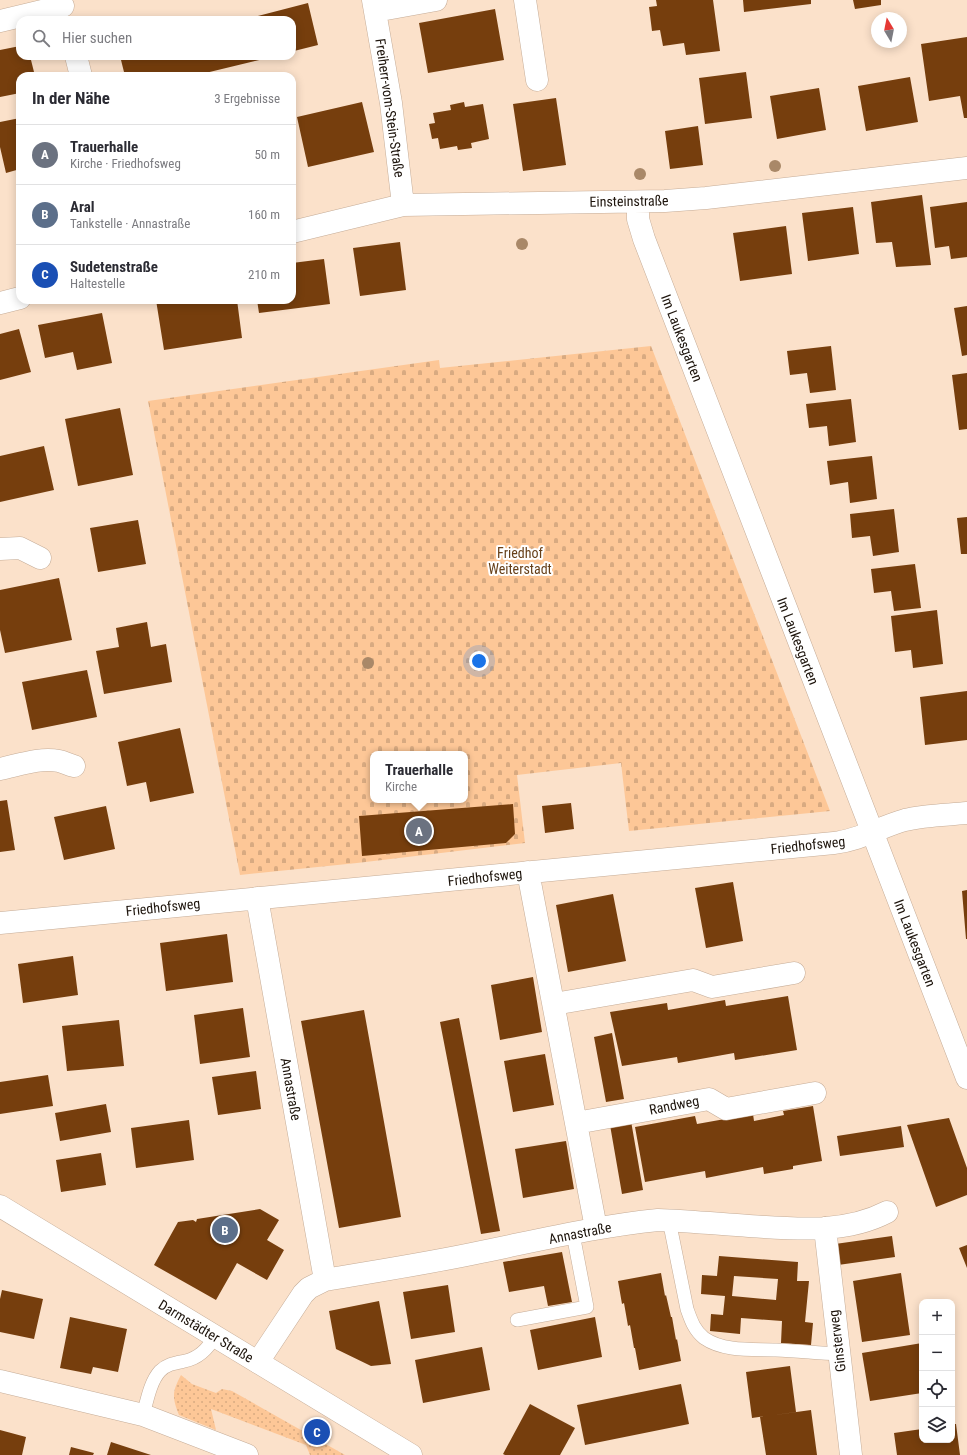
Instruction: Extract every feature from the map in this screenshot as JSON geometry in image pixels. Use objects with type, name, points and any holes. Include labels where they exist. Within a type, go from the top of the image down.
[{"type":"street","name":"Freiherr-vom-Stein-Straße","points":[[403,205],[394,120],[374,6],[436,0]]},
{"type":"street","points":[[525,0],[537,80]]},
{"type":"street","points":[[25,16],[64,8]]},
{"type":"street","points":[[0,21],[16,18]]},
{"type":"street","points":[[77,60],[80,72]]},
{"type":"street","name":"Einsteinstraße","points":[[296,231],[403,205],[638,202],[706,198],[967,168]]},
{"type":"street","name":"Im Laukesgarten","points":[[638,202],[638,219],[644,239],[967,1078]]},
{"type":"street","points":[[0,303],[16,299]]},
{"type":"street","points":[[0,549],[20,548],[40,558]]},
{"type":"street","points":[[0,769],[34,761],[46,760],[59,761],[74,766]]},
{"type":"street","name":"Friedhofsweg","points":[[0,923],[834,843],[855,840],[907,820],[967,813]]},
{"type":"street","points":[[528,872],[596,1228]]},
{"type":"street","name":"Annastraße","points":[[256,898],[326,1280]]},
{"type":"street","points":[[554,1004],[693,980],[712,987],[794,973]]},
{"type":"street","name":"Randweg","points":[[576,1123],[709,1098],[726,1109],[816,1093]]},
{"type":"street","name":"Darmstädter Straße","points":[[0,1206],[411,1455]]},
{"type":"street","name":"Annastraße","points":[[258,1362],[303,1294],[313,1285],[326,1280],[467,1255],[596,1228],[641,1221],[669,1220],[804,1230],[867,1221],[887,1212]]},
{"type":"street","name":"Ginsterweg","points":[[824,1228],[851,1455]]},
{"type":"street","points":[[0,1381],[143,1415],[247,1455]]},
{"type":"lane","points":[[669,1220],[687,1309],[691,1322],[696,1330],[704,1337],[712,1342],[731,1348],[838,1354]]},
{"type":"lane","points":[[517,1320],[587,1307],[573,1234]]},
{"type":"lane","points":[[143,1415],[155,1378],[160,1371],[166,1366],[186,1361],[204,1352],[215,1336]]},
{"type":"green space","name":"Friedhof Weiterstadt","points":[[651,346],[830,811],[629,831],[621,763],[517,775],[525,843],[240,875],[148,401],[439,360],[440,368]]},
{"type":"green space","points":[[181,1375],[192,1384],[216,1393],[222,1389],[232,1391],[345,1455],[310,1455],[306,1445],[211,1409],[216,1430],[179,1415],[175,1404],[174,1395]]},
{"type":"building","points":[[656,0],[713,0],[720,51],[686,55],[684,43],[663,46],[660,30],[652,31],[649,7],[657,6]]},
{"type":"building","points":[[743,0],[811,0],[811,4],[744,12]]},
{"type":"building","points":[[853,0],[881,0],[881,5],[855,9]]},
{"type":"building","points":[[308,3],[318,45],[296,50],[296,16],[258,16]]},
{"type":"building","points":[[495,9],[504,60],[428,73],[419,23]]},
{"type":"building","points":[[967,37],[967,118],[964,118],[960,96],[929,101],[921,44]]},
{"type":"building","points":[[16,47],[16,60],[31,60],[34,72],[16,72],[16,94],[0,97],[0,50]]},
{"type":"building","points":[[121,60],[260,60],[210,72],[124,72]]},
{"type":"building","points":[[746,72],[752,118],[705,124],[699,78]]},
{"type":"building","points":[[910,77],[918,122],[866,131],[858,86]]},
{"type":"building","points":[[819,88],[826,130],[777,139],[770,96]]},
{"type":"building","points":[[556,98],[566,165],[523,171],[513,104]]},
{"type":"building","points":[[362,102],[374,152],[308,167],[297,117]]},
{"type":"building","points":[[464,102],[465,107],[483,104],[489,139],[471,143],[472,148],[458,150],[457,146],[440,149],[438,138],[432,139],[429,124],[435,123],[433,113],[451,110],[450,105]]},
{"type":"building","points":[[16,119],[16,170],[6,173],[0,147],[0,122]]},
{"type":"building","points":[[698,126],[703,165],[670,169],[665,131]]},
{"type":"building","points":[[922,195],[931,265],[896,267],[892,242],[876,243],[871,202]]},
{"type":"building","points":[[967,202],[967,257],[951,259],[949,246],[935,248],[930,207]]},
{"type":"building","points":[[853,207],[859,254],[808,261],[802,213]]},
{"type":"building","points":[[786,226],[792,274],[740,281],[733,233]]},
{"type":"building","points":[[400,242],[406,290],[360,296],[353,248]]},
{"type":"building","points":[[324,259],[330,304],[259,313],[258,304],[296,304],[296,262]]},
{"type":"building","points":[[157,304],[238,304],[242,338],[164,350]]},
{"type":"building","points":[[967,306],[967,355],[962,356],[954,308]]},
{"type":"building","points":[[102,313],[112,363],[77,370],[73,352],[45,358],[38,325]]},
{"type":"building","points":[[19,329],[31,372],[0,380],[0,334]]},
{"type":"building","points":[[831,346],[836,390],[810,393],[807,373],[790,375],[787,351]]},
{"type":"building","points":[[967,373],[967,429],[959,430],[952,375]]},
{"type":"building","points":[[851,399],[856,442],[829,446],[827,426],[809,428],[806,404]]},
{"type":"building","points":[[120,408],[133,475],[78,486],[65,419]]},
{"type":"building","points":[[44,446],[54,490],[0,502],[0,456]]},
{"type":"building","points":[[872,456],[877,499],[850,503],[848,482],[830,485],[827,461]]},
{"type":"building","points":[[894,509],[899,552],[873,556],[870,536],[852,538],[850,514]]},
{"type":"building","points":[[967,517],[967,554],[961,554],[957,518]]},
{"type":"building","points":[[138,520],[146,564],[98,572],[90,528]]},
{"type":"building","points":[[915,564],[921,608],[894,611],[891,591],[874,593],[871,569]]},
{"type":"building","points":[[59,578],[72,640],[5,653],[0,630],[0,590]]},
{"type":"building","points":[[937,610],[943,664],[913,668],[911,650],[895,652],[891,616]]},
{"type":"building","points":[[147,622],[151,647],[166,644],[172,682],[104,694],[96,651],[119,647],[116,628]]},
{"type":"building","points":[[87,670],[97,717],[32,730],[22,682]]},
{"type":"building","points":[[967,691],[967,740],[925,745],[920,697]]},
{"type":"building","points":[[180,728],[194,793],[150,802],[146,782],[127,786],[118,742]]},
{"type":"building","points":[[7,800],[15,850],[0,852],[0,801]]},
{"type":"building","points":[[571,803],[574,829],[545,833],[542,806]]},
{"type":"building","points":[[513,804],[515,834],[506,843],[362,856],[359,816]]},
{"type":"building","points":[[106,806],[115,849],[64,860],[54,817]]},
{"type":"building","points":[[733,882],[743,941],[706,948],[695,888]]},
{"type":"building","points":[[967,890],[967,939],[966,939],[962,891]]},
{"type":"building","points":[[613,894],[626,961],[568,972],[556,905]]},
{"type":"building","points":[[227,934],[233,982],[166,991],[160,943]]},
{"type":"building","points":[[73,956],[78,995],[23,1003],[18,964]]},
{"type":"building","points":[[533,977],[542,1032],[500,1040],[491,985]]},
{"type":"building","points":[[788,996],[797,1050],[735,1060],[734,1053],[678,1063],[677,1057],[622,1066],[610,1012],[667,1003],[668,1010],[725,1000],[726,1006]]},
{"type":"building","points":[[243,1008],[250,1057],[200,1064],[194,1015]]},
{"type":"building","points":[[364,1010],[401,1217],[339,1228],[301,1021]]},
{"type":"building","points":[[459,1018],[500,1231],[481,1234],[440,1022]]},
{"type":"building","points":[[119,1020],[124,1066],[67,1071],[62,1026]]},
{"type":"building","points":[[612,1033],[624,1099],[606,1102],[594,1037]]},
{"type":"building","points":[[545,1054],[554,1105],[513,1112],[504,1061]]},
{"type":"building","points":[[256,1071],[261,1109],[218,1115],[212,1077]]},
{"type":"building","points":[[48,1075],[53,1106],[0,1114],[0,1082]]},
{"type":"building","points":[[106,1104],[111,1132],[60,1141],[55,1113]]},
{"type":"building","points":[[813,1106],[822,1161],[793,1166],[793,1169],[764,1174],[763,1167],[706,1178],[705,1171],[645,1182],[635,1127],[695,1116],[697,1124],[753,1114],[754,1121],[784,1115],[783,1111]]},
{"type":"building","points":[[949,1118],[967,1168],[967,1195],[936,1207],[907,1125]]},
{"type":"building","points":[[189,1120],[194,1160],[136,1168],[131,1128]]},
{"type":"building","points":[[631,1121],[643,1190],[622,1194],[610,1125]]},
{"type":"building","points":[[901,1126],[904,1147],[840,1156],[837,1136]]},
{"type":"building","points":[[566,1141],[574,1189],[523,1198],[515,1149]]},
{"type":"building","points":[[101,1153],[106,1185],[61,1192],[56,1160]]},
{"type":"building","points":[[260,1209],[279,1220],[267,1240],[284,1250],[267,1280],[237,1263],[216,1300],[154,1265],[178,1222],[193,1220],[196,1222],[197,1219]]},
{"type":"building","points":[[892,1236],[895,1257],[838,1265],[835,1244]]},
{"type":"building","points":[[967,1245],[967,1268],[959,1248]]},
{"type":"building","points":[[562,1252],[572,1302],[548,1306],[544,1286],[509,1292],[503,1262]]},
{"type":"building","points":[[719,1256],[798,1262],[797,1281],[809,1281],[805,1322],[813,1323],[811,1345],[781,1343],[782,1321],[741,1318],[740,1334],[710,1331],[711,1314],[723,1315],[725,1296],[701,1294],[702,1275],[717,1276]],"holes":[[[734,1276],[778,1279],[776,1300],[732,1296]]]},
{"type":"building","points":[[661,1273],[681,1361],[639,1370],[630,1325],[628,1326],[618,1281]]},
{"type":"building","points":[[901,1273],[910,1335],[862,1342],[853,1281]]},
{"type":"building","points":[[448,1285],[455,1332],[411,1339],[403,1292]]},
{"type":"building","points":[[2,1290],[43,1299],[34,1339],[0,1332],[0,1299]]},
{"type":"building","points":[[379,1301],[391,1364],[371,1366],[336,1349],[329,1311]]},
{"type":"building","points":[[70,1317],[127,1329],[118,1372],[93,1367],[91,1374],[60,1368]]},
{"type":"building","points":[[595,1317],[602,1357],[538,1370],[530,1330]]},
{"type":"building","points":[[919,1344],[919,1393],[870,1401],[862,1353]]},
{"type":"building","points":[[482,1347],[490,1390],[423,1403],[415,1360]]},
{"type":"building","points":[[790,1366],[796,1412],[752,1418],[746,1372]]},
{"type":"building","points":[[681,1384],[689,1424],[585,1445],[577,1405]]},
{"type":"building","points":[[530,1404],[575,1428],[560,1455],[503,1454]]},
{"type":"building","points":[[811,1410],[817,1455],[766,1455],[760,1417]]},
{"type":"building","points":[[956,1424],[960,1455],[897,1455],[894,1433],[919,1429],[919,1443],[955,1443]]},
{"type":"building","points":[[0,1430],[26,1437],[22,1455],[0,1455]]},
{"type":"building","points":[[111,1442],[151,1455],[107,1455]]},
{"type":"building","points":[[71,1447],[94,1453],[93,1455],[69,1455]]},
{"type":"place","name":"Trauerhalle","points":[[419,831]]},
{"type":"place","name":"Aral","points":[[225,1230]]},
{"type":"place","name":"Sudetenstraße","points":[[317,1432]]}]
